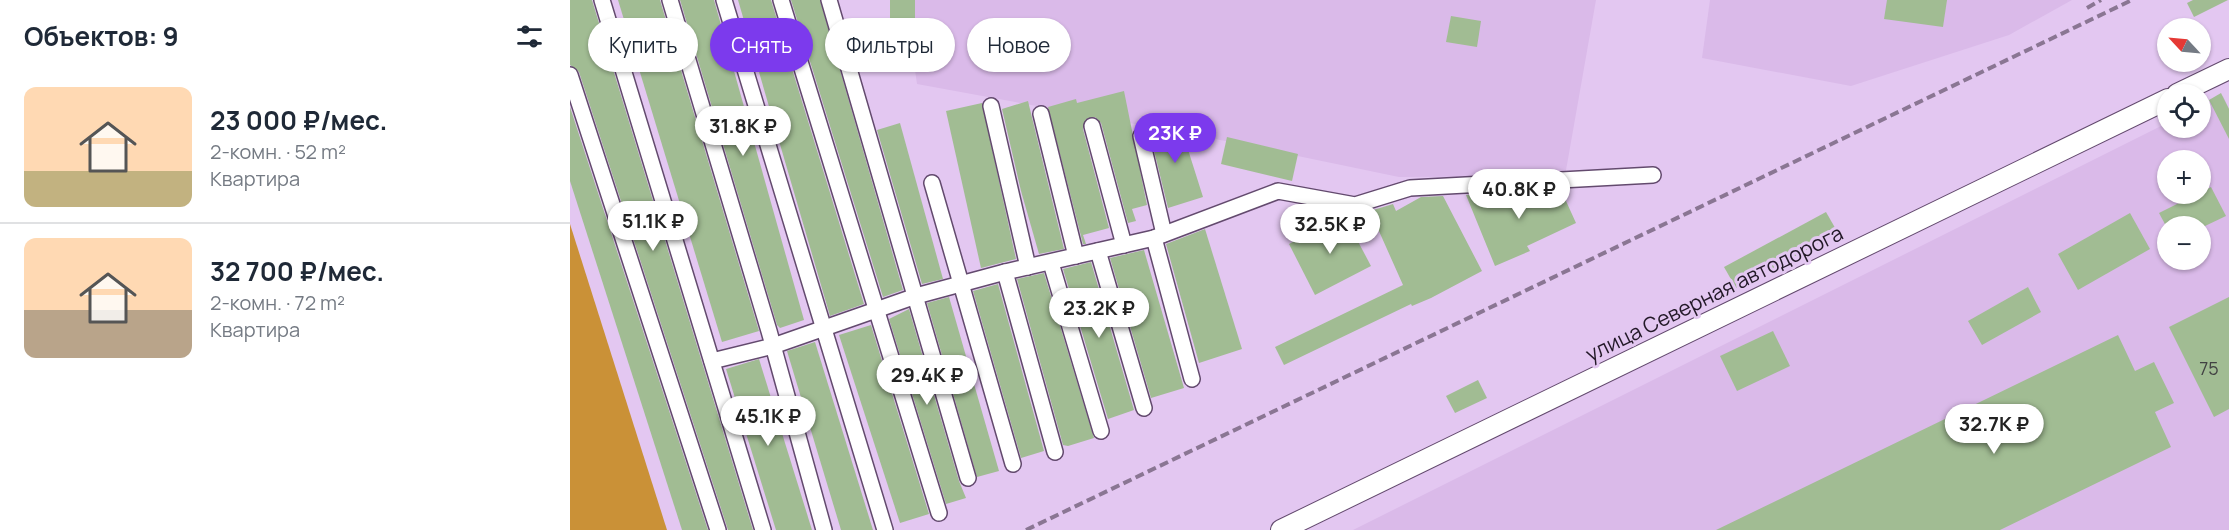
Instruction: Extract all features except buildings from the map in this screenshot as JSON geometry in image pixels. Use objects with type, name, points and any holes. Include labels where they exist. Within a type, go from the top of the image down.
[{"type":"main road","points":[[2198,84],[2229,69]]},
{"type":"main road","name":"улица Северная автодорога","points":[[1281,530],[2157,104]]},
{"type":"lane","points":[[602,0],[763,530]]},
{"type":"lane","points":[[670,0],[773,346],[824,530]]},
{"type":"lane","points":[[724,0],[885,530]]},
{"type":"lane","points":[[781,0],[878,307],[939,513]]},
{"type":"lane","points":[[829,0],[968,478]]},
{"type":"lane","points":[[570,75],[718,530]]},
{"type":"lane","points":[[991,106],[1028,267]]},
{"type":"lane","points":[[1041,114],[1076,256]]},
{"type":"lane","points":[[1092,126],[1124,245]]},
{"type":"lane","points":[[1141,136],[1159,236],[1192,379]]},
{"type":"lane","points":[[712,361],[773,346],[878,307],[916,296],[1005,272],[1159,236],[1278,191],[1355,205],[1410,188],[1653,175]]},
{"type":"lane","points":[[932,183],[1013,464]]},
{"type":"lane","points":[[1098,251],[1144,408]]},
{"type":"lane","points":[[1051,262],[1101,431]]},
{"type":"lane","points":[[1005,272],[1055,452]]},
{"type":"shaded area","points":[[905,0],[1596,0],[1565,176],[1399,177],[1201,136],[917,84],[915,72],[955,72],[955,18],[908,18]]},
{"type":"shaded area","points":[[1710,0],[2072,0],[2009,35],[1851,86],[1702,58]]},
{"type":"shaded area","points":[[2223,96],[2229,109],[2229,530],[1353,530],[2157,128],[2157,138],[2211,138],[2211,102]]},
{"type":"shaded area","points":[[570,224],[667,530],[570,530]]},
{"type":"railway","points":[[2087,8],[2101,0]]},
{"type":"railway","points":[[1026,530],[2132,0]]}]
